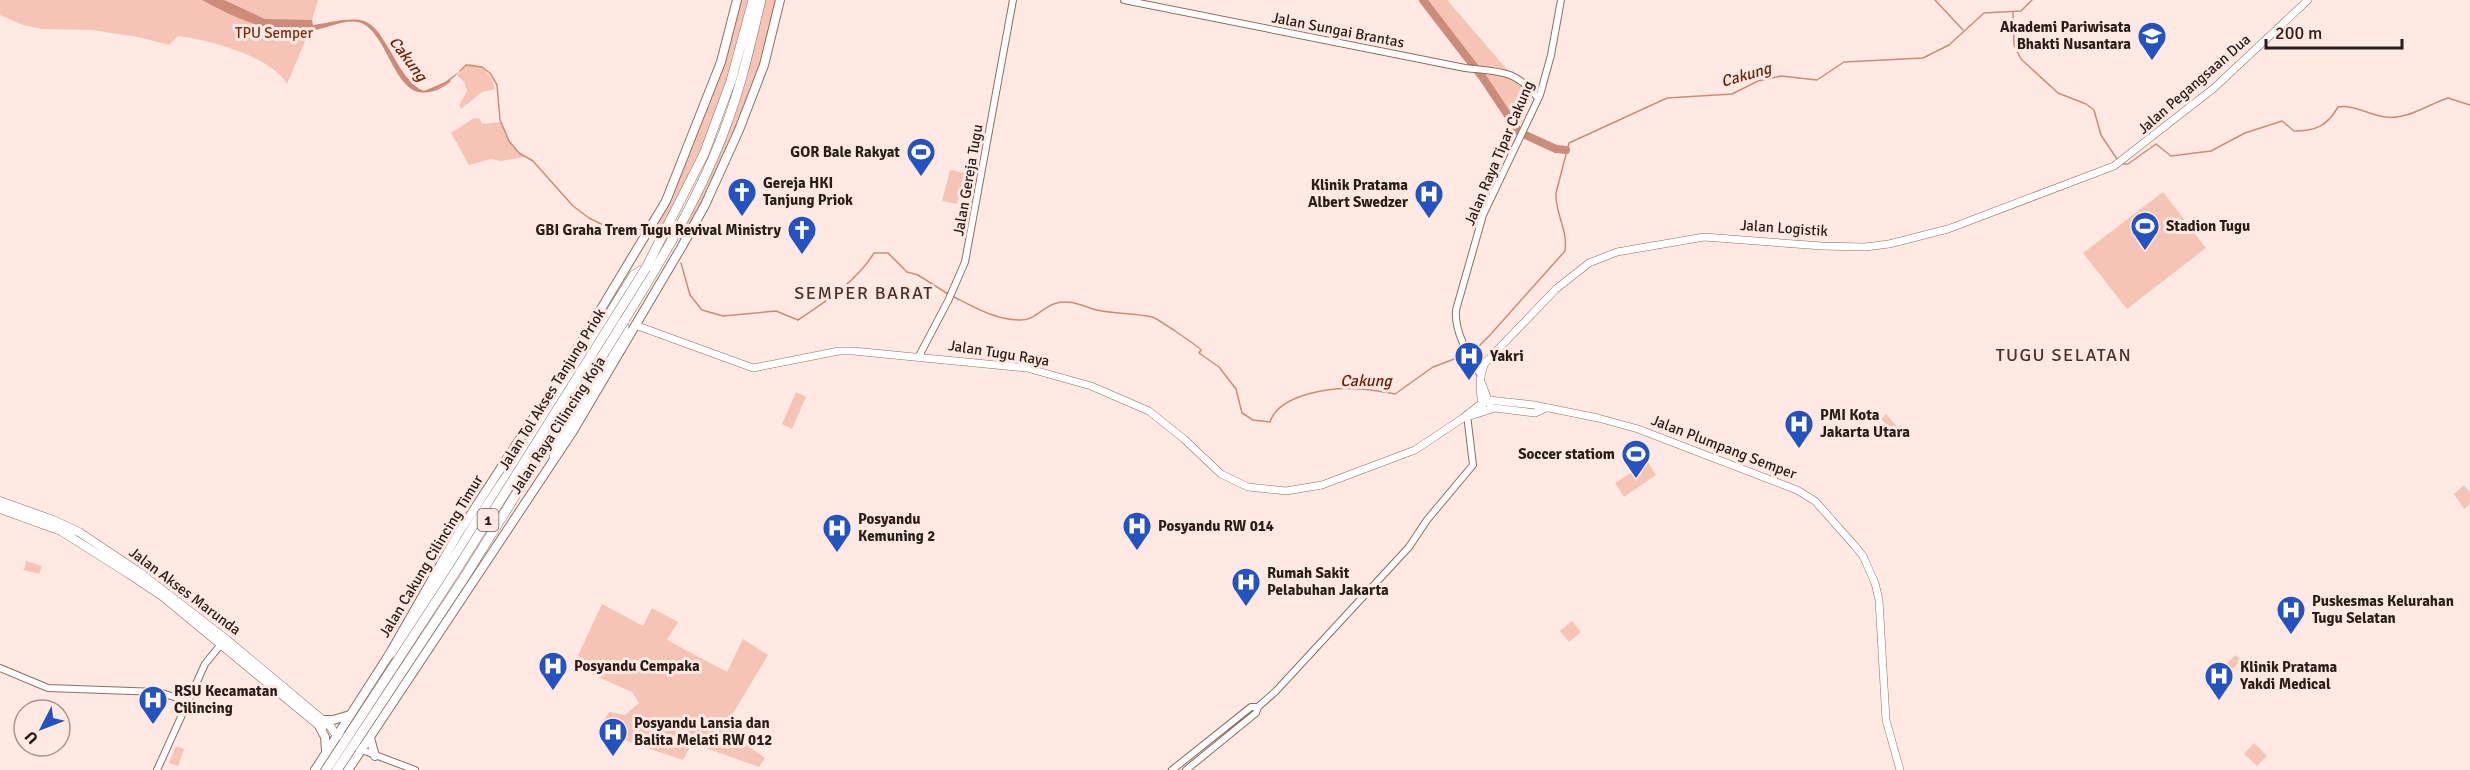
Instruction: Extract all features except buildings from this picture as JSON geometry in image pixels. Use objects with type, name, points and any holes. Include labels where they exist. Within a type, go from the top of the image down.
[{"type":"highway","name":"Jalan Cakung Cilincing Timur","points":[[315,770],[336,733],[352,713],[389,655],[458,534],[557,382],[647,235],[676,180],[714,81],[737,0]]},
{"type":"highway","name":"Jalan Tol Akses Tanjung Priok","points":[[326,770],[454,574],[646,268],[704,154],[731,81],[753,0]]},
{"type":"highway","name":"Jalan Tol Akses Tanjung Priok","points":[[337,770],[464,578],[624,321],[677,231],[727,124],[741,82],[761,0]]},
{"type":"highway","name":"Jalan Raya Cilincing Koja","points":[[348,770],[573,431],[681,248],[705,205],[739,130],[764,65],[780,0]]},
{"type":"highway","points":[[389,655],[398,647],[634,275],[646,268]]},
{"type":"highway","points":[[554,458],[553,451],[560,438],[624,331],[624,321]]},
{"type":"highway","points":[[326,752],[325,737],[320,722],[352,713],[370,728],[376,728]]},
{"type":"highway","points":[[364,744],[375,756]]},
{"type":"main road","name":"Jalan Pegangsaan Dua","points":[[2119,162],[2214,88],[2307,0]]},
{"type":"main road","name":"Jalan Logistik","points":[[1480,377],[1488,358],[1556,289],[1589,263],[1602,257],[1637,248],[1704,237],[1822,246],[1865,247],[1889,244],[1915,239],[1983,217],[2119,162]]},
{"type":"main road","name":"Jalan Tugu Raya","points":[[635,325],[730,362],[753,368],[839,351],[919,356],[1027,368],[1099,390],[1145,409],[1184,439],[1221,474],[1248,487],[1286,491],[1322,485],[1415,450],[1466,417]]},
{"type":"main road","points":[[1480,377],[1479,385],[1488,410]]},
{"type":"main road","points":[[1466,417],[1485,401]]},
{"type":"main road","name":"Jalan Plumpang Semper","points":[[1485,401],[1546,408],[1598,418],[1638,429],[1781,482],[1815,501],[1863,556],[1879,595],[1886,720],[1900,770]]},
{"type":"main road","name":"Jalan Plumpang Semper","points":[[1466,417],[1488,410],[1535,413],[1546,408]]},
{"type":"main road","name":"Jalan Akses Marunda","points":[[0,501],[79,532],[140,572],[320,722],[336,733],[364,744]]},
{"type":"main road","name":"Jalan Akses Marunda","points":[[0,509],[74,538],[162,596],[224,642]]},
{"type":"street","name":"Jalan Gereja Tugu","points":[[919,356],[948,301],[966,257],[1013,0]]},
{"type":"street","name":"Jalan Sungai Brantas","points":[[1124,0],[1474,69],[1512,74],[1527,84],[1538,98]]},
{"type":"street","name":"Jalan Raya Tipar Cakung","points":[[1480,377],[1466,350],[1456,321],[1456,310],[1483,215],[1538,98],[1549,62],[1561,0]]},
{"type":"street","points":[[1186,770],[1256,713],[1258,707],[1276,691],[1409,547],[1427,520],[1472,467],[1466,417]]},
{"type":"street","points":[[157,770],[205,664],[224,642]]},
{"type":"street","points":[[0,669],[48,688],[159,692],[189,702]]},
{"type":"street","points":[[1172,770],[1251,707],[1258,707]]},
{"type":"street","points":[[364,744],[375,756],[415,770]]},
{"type":"green space","name":"TPU Semper","points":[[0,0],[318,0],[307,37],[287,84],[267,65],[238,51],[206,41],[178,36],[169,45],[138,37],[92,30],[42,29],[23,25],[0,15]]},
{"type":"green space","points":[[737,0],[753,0],[704,154],[660,235],[649,231],[718,73]]},
{"type":"green space","points":[[761,0],[780,0],[764,65],[691,230],[681,224],[727,124]]},
{"type":"green space","points":[[1419,0],[1447,0],[1530,96],[1521,124]]},
{"type":"green space","points":[[469,64],[483,68],[492,80],[495,89],[482,92],[461,109],[459,105],[467,91],[464,82],[457,75]]},
{"type":"green space","points":[[474,118],[480,119],[482,124],[502,122],[512,146],[524,157],[501,161],[491,159],[469,165],[451,133]]},
{"type":"green space","points":[[950,170],[964,173],[957,204],[942,201]]},
{"type":"green space","name":"Stadion Tugu","points":[[2163,192],[2206,248],[2127,309],[2083,253]]},
{"type":"green space","points":[[796,392],[806,397],[792,429],[782,424]]},
{"type":"green space","points":[[1886,414],[1899,429],[1894,434],[1881,419]]},
{"type":"green space","name":"Soccer statiom","points":[[1648,462],[1656,475],[1624,497],[1615,483]]},
{"type":"green space","points":[[2464,485],[2470,493],[2470,504],[2464,509],[2454,494]]},
{"type":"green space","points":[[26,561],[42,566],[39,574],[24,570]]},
{"type":"green space","points":[[602,604],[643,626],[652,608],[678,622],[667,640],[727,672],[743,639],[768,655],[732,715],[751,748],[765,758],[759,767],[692,743],[683,760],[598,731],[609,712],[625,715],[639,703],[632,692],[573,666]]},
{"type":"green space","points":[[1572,621],[1581,632],[1569,642],[1560,631]]},
{"type":"green space","points":[[2235,655],[2241,660],[2226,676],[2220,671]]},
{"type":"green space","points":[[2254,743],[2267,756],[2257,766],[2244,754]]},
{"type":"green space","points":[[176,746],[184,749],[178,766],[169,763]]},
{"type":"shaded area","points":[[202,0],[224,0],[265,19],[312,20],[313,25],[348,20],[369,23],[384,41],[406,76],[424,91],[445,82],[460,71],[438,88],[423,92],[412,89],[402,80],[378,39],[369,28],[358,22],[352,21],[313,30],[310,27],[308,34],[292,32],[253,23]]},
{"type":"waterway","points":[[1423,0],[1483,78],[1519,132],[1556,149],[1566,150]]},
{"type":"waterway","points":[[1935,0],[1963,30]]},
{"type":"waterway","name":"Cakung","points":[[1469,353],[1490,335],[1565,251],[1565,236],[1557,208],[1556,193],[1569,143],[1667,98],[1732,94],[1758,81],[1781,76],[1817,80],[1844,62],[1923,58],[1949,45],[1984,13],[2021,11],[2032,0]]},
{"type":"waterway","points":[[2013,12],[2014,45],[2021,59],[2058,93],[2086,104],[2094,110],[2101,135],[2117,159]]},
{"type":"waterway","name":"Cakung","points":[[460,71],[466,65],[482,67],[490,73],[497,85],[500,120],[509,141],[519,153],[533,161],[573,206],[603,225],[646,230]]},
{"type":"waterway","name":"Cakung","points":[[414,90],[433,91],[450,81]]},
{"type":"waterway","points":[[2123,164],[2128,164],[2156,144],[2171,156],[2211,151],[2245,133],[2282,121],[2294,131],[2309,130],[2325,123],[2338,107],[2344,106],[2379,116],[2393,117],[2409,114],[2448,98],[2470,105]]},
{"type":"waterway","name":"Cakung","points":[[681,263],[690,295],[702,310],[723,316],[776,311],[798,320],[850,282],[874,253],[888,253],[907,272],[918,275],[948,294]]},
{"type":"waterway","name":"Cakung","points":[[952,296],[985,312],[1011,319],[1026,319],[1062,302],[1092,309],[1152,317],[1193,344],[1201,350],[1199,353],[1219,367],[1236,389],[1242,413],[1253,420],[1270,422],[1275,412],[1284,405],[1307,394],[1334,389],[1367,389],[1395,394],[1433,367],[1465,355]]},
{"type":"place","name":"Akademi Pariwisata Bhakti Nusantara","points":[[2152,62]]},
{"type":"place","name":"GOR Bale Rakyat","points":[[921,178]]},
{"type":"place","name":"Gereja HKI Tanjung Priok","points":[[742,218]]},
{"type":"place","name":"Klinik Pratama Albert Swedzer","points":[[1429,220]]},
{"type":"place","name":"Stadion Tugu","points":[[2145,252]]},
{"type":"place","name":"GBI Graha Trem Tugu Revival Ministry","points":[[802,256]]},
{"type":"place","name":"Yakri","points":[[1469,382]]},
{"type":"place","name":"PMI Kota Jakarta Utara","points":[[1799,450]]},
{"type":"place","name":"Soccer statiom","points":[[1636,480]]},
{"type":"place","name":"Posyandu RW 014","points":[[1137,552]]},
{"type":"place","name":"Posyandu Kemuning 2","points":[[837,554]]},
{"type":"place","name":"Rumah Sakit Pelabuhan Jakarta","points":[[1246,608]]},
{"type":"place","name":"Puskesmas Kelurahan Tugu Selatan","points":[[2291,636]]},
{"type":"place","name":"Posyandu Cempaka","points":[[553,692]]},
{"type":"place","name":"Klinik Pratama Yakdi Medical","points":[[2219,702]]},
{"type":"place","name":"RSU Kecamatan Cilincing","points":[[153,726]]},
{"type":"place","name":"Posyandu Lansia dan Balita Melati RW 012","points":[[613,758]]},
{"type":"district","name":"SEMPER BARAT","points":[[864,293]]},
{"type":"district","name":"TUGU SELATAN","points":[[2064,355]]}]
